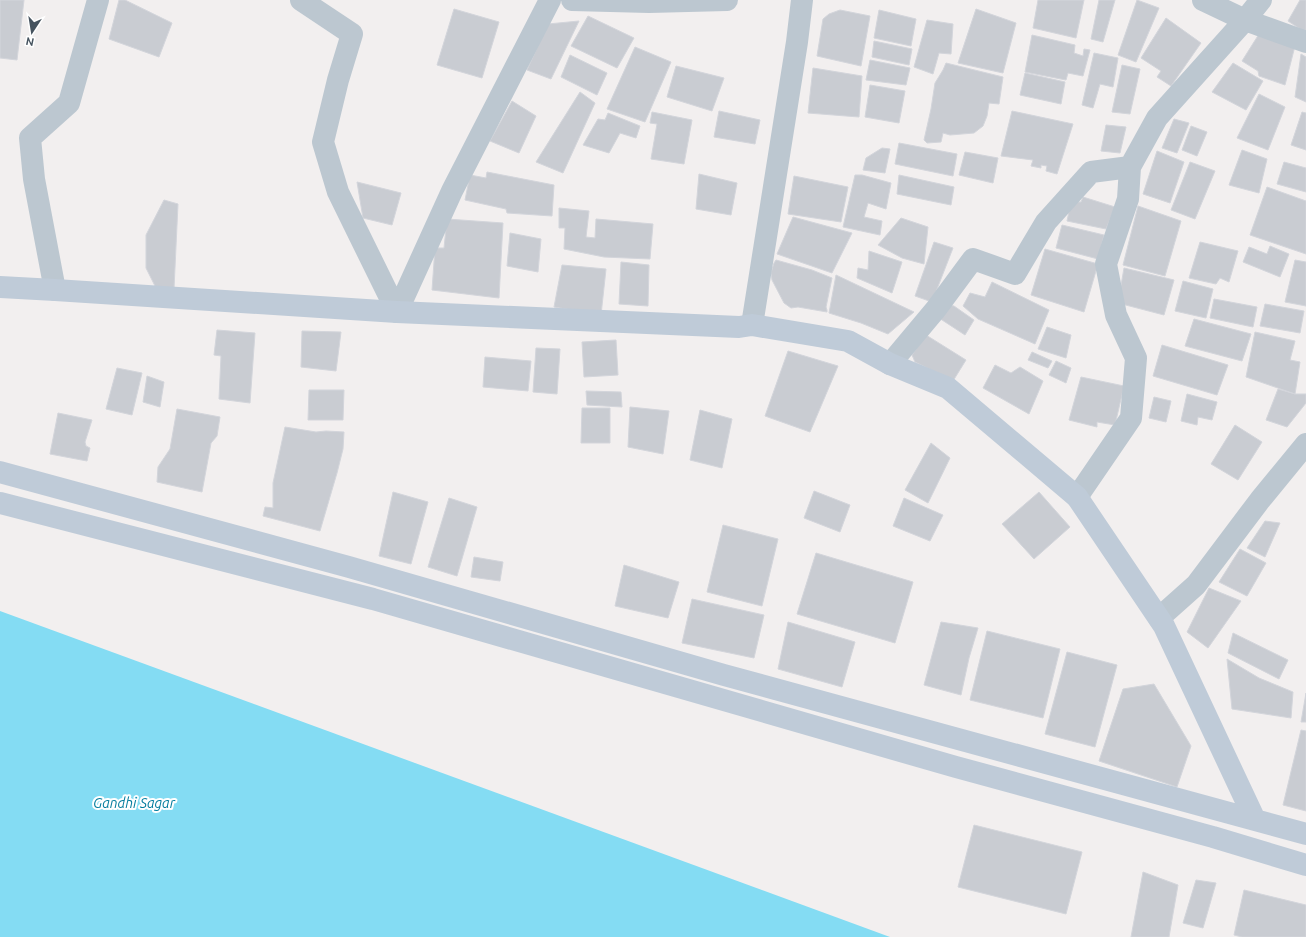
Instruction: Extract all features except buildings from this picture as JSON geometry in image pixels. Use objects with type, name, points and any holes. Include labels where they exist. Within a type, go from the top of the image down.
[{"type":"street","points":[[55,290],[34,179],[30,138],[69,103],[98,0]]},
{"type":"street","points":[[301,0],[352,34],[338,80],[323,142],[338,192],[397,312]]},
{"type":"street","points":[[397,312],[452,191],[550,0]]},
{"type":"street","points":[[572,0],[649,2],[728,0]]},
{"type":"street","points":[[752,325],[797,42],[802,0]]},
{"type":"street","points":[[1203,0],[1245,20],[1306,42]]},
{"type":"street","points":[[1076,497],[1131,418],[1136,358],[1116,315],[1106,264],[1128,199],[1130,167],[1157,118],[1245,20],[1261,0]]},
{"type":"street","points":[[890,364],[936,310],[973,259],[1015,274],[1046,222],[1091,172],[1130,167]]},
{"type":"street","points":[[0,287],[397,312],[739,327],[752,325],[848,341],[890,364],[948,388],[1076,497],[1164,626],[1255,820]]},
{"type":"street","points":[[1159,618],[1196,585],[1260,500],[1306,444]]},
{"type":"street","points":[[0,472],[349,567],[724,675],[1306,834]]},
{"type":"street","points":[[0,504],[373,599],[956,768],[1213,837],[1306,865]]},
{"type":"water","name":"Gandhi Sagar","points":[[0,611],[890,937],[0,937]]}]
